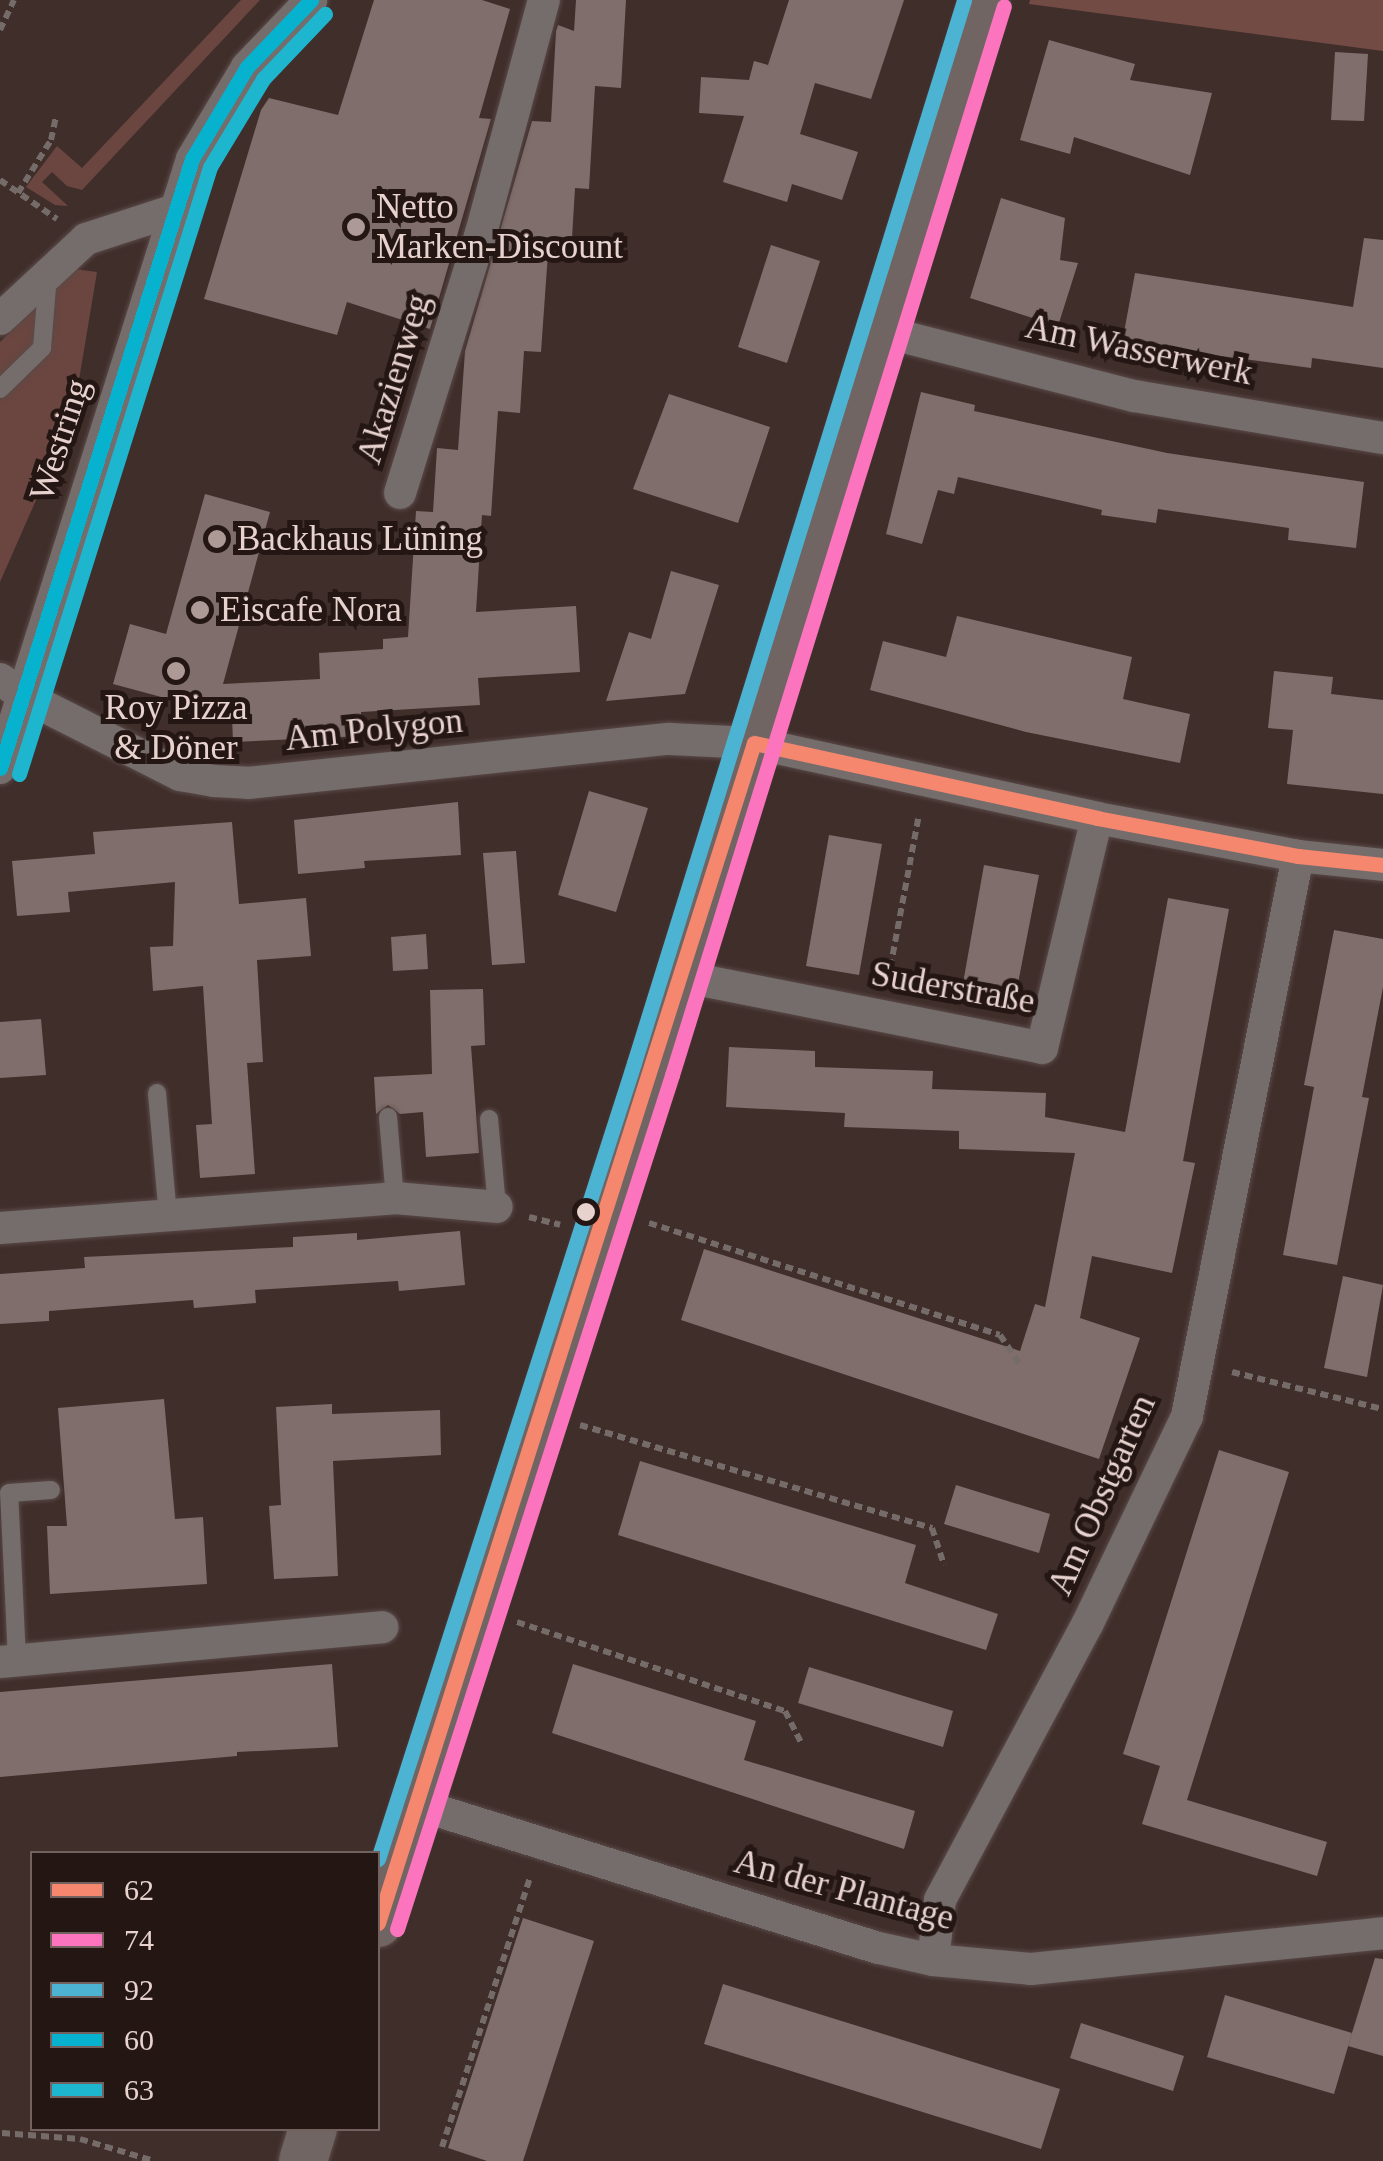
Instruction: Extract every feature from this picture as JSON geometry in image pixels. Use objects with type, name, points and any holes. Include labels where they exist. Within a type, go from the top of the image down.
[{"type":"street","name":"Westring","points":[[0,768],[11,687],[192,159],[218,109],[247,66],[310,0]]},
{"type":"street","name":"Akazienweg","points":[[400,494],[481,233],[544,0]]},
{"type":"street","points":[[380,1917],[754,743],[985,0]]},
{"type":"street","points":[[0,320],[86,240],[175,210]]},
{"type":"street","name":"Am Wasserwerk","points":[[882,331],[1134,396],[1383,438]]},
{"type":"street","name":"Am Polygon","points":[[11,687],[180,775],[214,781],[248,783],[670,739],[754,743]]},
{"type":"street","points":[[754,743],[1097,818],[1298,856],[1383,866]]},
{"type":"street","name":"Suderstraße","points":[[680,976],[1042,1048],[1097,818]]},
{"type":"street","name":"Am Obstgarten","points":[[933,1960],[940,1900],[1088,1623],[1187,1416],[1298,856]]},
{"type":"street","points":[[0,1228],[395,1198],[497,1207]]},
{"type":"street","points":[[8,1661],[382,1627]]},
{"type":"street","name":"An der Plantage","points":[[416,1804],[933,1960],[1031,1968],[1383,1933]]},
{"type":"street","points":[[303,2161],[312,2131]]},
{"type":"lane","points":[[0,389],[42,348],[48,275]]},
{"type":"lane","points":[[157,1093],[168,1217]]},
{"type":"lane","points":[[388,1117],[395,1198]]},
{"type":"lane","points":[[489,1120],[497,1207]]},
{"type":"lane","points":[[8,1661],[8,1493],[51,1490]]},
{"type":"path","points":[[0,30],[14,0]]},
{"type":"path","points":[[18,193],[51,140],[56,116]]},
{"type":"path","points":[[0,180],[86,240]]},
{"type":"path","points":[[881,1016],[918,819]]},
{"type":"path","points":[[670,1230],[1000,1336],[1019,1363]]},
{"type":"path","points":[[1197,1364],[1383,1409]]},
{"type":"path","points":[[576,1423],[932,1528],[944,1565]]},
{"type":"path","points":[[511,1620],[785,1711],[800,1742]]},
{"type":"path","points":[[442,2147],[541,1844]]},
{"type":"path","points":[[2,2133],[80,2139],[154,2161]]},
{"type":"shaded area","points":[[241,0],[260,0],[82,190],[67,186],[52,172],[42,182],[68,206],[55,205],[26,187],[57,146],[82,168]]},
{"type":"shaded area","points":[[1030,0],[1383,0],[1383,51],[1029,4]]},
{"type":"shaded area","points":[[75,269],[97,272],[73,416],[0,582],[0,342]]},
{"type":"building","points":[[374,0],[482,0],[510,9],[479,118],[491,119],[430,329],[347,302],[337,335],[204,299],[261,110],[269,98],[338,115]]},
{"type":"building","points":[[576,0],[626,0],[621,88],[595,86],[589,189],[575,188],[571,255],[548,253],[541,352],[524,351],[520,413],[498,411],[491,516],[482,515],[476,612],[576,606],[580,672],[478,678],[480,705],[361,712],[362,736],[233,742],[232,716],[113,684],[130,624],[166,634],[205,494],[270,512],[223,684],[320,679],[319,653],[383,649],[383,639],[408,637],[416,511],[433,512],[437,448],[458,450],[465,351],[532,121],[551,122],[556,31],[558,25],[574,31]]},
{"type":"building","points":[[789,0],[904,0],[871,99],[815,83],[800,134],[858,152],[842,200],[792,184],[787,202],[723,182],[744,116],[699,113],[701,77],[749,80],[754,61],[768,65]]},
{"type":"building","points":[[1049,40],[1135,64],[1130,80],[1212,93],[1190,175],[1074,137],[1070,154],[1020,140]]},
{"type":"building","points":[[1335,52],[1368,54],[1364,121],[1331,120]]},
{"type":"building","points":[[1001,198],[1065,218],[1060,260],[1078,263],[1058,326],[970,298]]},
{"type":"building","points":[[1364,238],[1383,240],[1383,368],[1312,358],[1311,368],[1122,343],[1135,273],[1353,307]]},
{"type":"building","points":[[771,245],[820,261],[787,363],[738,347]]},
{"type":"building","points":[[921,392],[975,405],[974,411],[1167,453],[1364,482],[1356,548],[1288,540],[1289,528],[1158,509],[1156,523],[1101,515],[1102,510],[958,477],[954,494],[938,490],[922,544],[886,534]]},
{"type":"building","points":[[669,394],[770,427],[738,523],[633,489]]},
{"type":"building","points":[[671,571],[719,585],[685,694],[606,701],[629,632],[651,639]]},
{"type":"building","points":[[957,616],[1132,657],[1123,699],[1190,714],[1180,763],[1026,732],[870,690],[883,641],[946,657]]},
{"type":"building","points":[[1274,671],[1333,677],[1331,694],[1383,700],[1383,794],[1287,784],[1293,730],[1268,728]]},
{"type":"building","points":[[589,791],[648,808],[616,912],[558,895]]},
{"type":"building","points":[[458,802],[461,855],[364,861],[365,868],[298,874],[294,820]]},
{"type":"building","points":[[232,822],[239,904],[306,898],[311,956],[257,960],[263,1062],[247,1063],[255,1174],[200,1178],[196,1125],[212,1124],[203,986],[153,991],[150,947],[173,946],[175,882],[68,892],[70,912],[17,916],[12,861],[95,854],[93,832]]},
{"type":"building","points":[[829,835],[882,844],[859,975],[806,966]]},
{"type":"building","points":[[516,851],[525,963],[492,965],[483,853]]},
{"type":"building","points":[[984,865],[1039,875],[1013,1009],[960,1000]]},
{"type":"building","points":[[1168,898],[1229,909],[1183,1161],[1195,1163],[1172,1273],[1092,1256],[1080,1318],[1140,1338],[1099,1459],[681,1320],[704,1249],[1020,1351],[1035,1304],[1045,1307],[1075,1153],[959,1149],[959,1131],[844,1127],[845,1113],[726,1107],[729,1047],[815,1051],[815,1067],[933,1071],[932,1089],[1046,1093],[1045,1117],[1125,1132]]},
{"type":"building","points":[[1334,930],[1383,939],[1383,987],[1362,1097],[1369,1098],[1337,1265],[1283,1255],[1314,1087],[1304,1085]]},
{"type":"building","points":[[426,934],[428,969],[393,971],[391,937]]},
{"type":"building","points":[[483,989],[485,1045],[471,1046],[479,1153],[426,1157],[423,1112],[400,1114],[388,1105],[376,1114],[374,1077],[432,1074],[430,990]]},
{"type":"building","points":[[41,1019],[46,1075],[0,1078],[0,1022]]},
{"type":"building","points":[[460,1231],[465,1285],[399,1291],[398,1281],[255,1290],[256,1303],[194,1308],[193,1300],[49,1311],[49,1321],[0,1324],[0,1274],[85,1268],[84,1257],[293,1247],[293,1237],[357,1233],[357,1240]]},
{"type":"building","points":[[1343,1276],[1383,1285],[1367,1377],[1324,1368]]},
{"type":"building","points":[[164,1399],[175,1519],[203,1517],[207,1584],[50,1594],[47,1526],[67,1526],[58,1408]]},
{"type":"building","points":[[332,1404],[332,1414],[440,1410],[441,1455],[333,1461],[338,1576],[274,1579],[269,1506],[281,1505],[276,1407]]},
{"type":"building","points":[[1219,1450],[1289,1472],[1187,1800],[1327,1842],[1317,1876],[1142,1824],[1160,1766],[1123,1754]]},
{"type":"building","points":[[640,1461],[916,1545],[905,1583],[998,1614],[986,1650],[618,1535]]},
{"type":"building","points":[[956,1485],[1050,1514],[1039,1553],[944,1524]]},
{"type":"building","points":[[332,1664],[338,1747],[237,1752],[237,1756],[0,1777],[0,1692]]},
{"type":"building","points":[[573,1664],[756,1721],[744,1760],[915,1811],[904,1849],[552,1733]]},
{"type":"building","points":[[809,1667],[953,1711],[943,1747],[798,1703]]},
{"type":"building","points":[[523,1918],[594,1941],[523,2161],[487,2161],[448,2148]]},
{"type":"building","points":[[1375,1958],[1383,1959],[1383,2056],[1348,2046]]},
{"type":"building","points":[[723,1984],[1060,2089],[1041,2149],[704,2044]]},
{"type":"building","points":[[1225,1995],[1352,2033],[1334,2094],[1207,2057]]},
{"type":"building","points":[[1081,2023],[1184,2056],[1173,2091],[1070,2058]]},
{"type":"transit line","name":"60","points":[[0,768],[192,159],[247,67],[311,0]]},
{"type":"transit line","name":"92","points":[[380,1853],[634,1063],[964,0]]},
{"type":"transit line","name":"74","points":[[397,1929],[672,1075],[1004,6]]},
{"type":"transit line","name":"63","points":[[19,774],[210,167],[263,79],[325,14]]},
{"type":"transit line","name":"62","points":[[754,743],[1097,818],[1298,856],[1383,865]]},
{"type":"transit line","name":"62","points":[[380,1917],[754,743]]},
{"type":"place","name":"Netto Marken-Discount","points":[[356,227]]},
{"type":"place","name":"Backhaus Lüning","points":[[217,539]]},
{"type":"place","name":"Eiscafe Nora","points":[[200,610]]},
{"type":"place","name":"Roy Pizza & Döner","points":[[176,671]]}]
